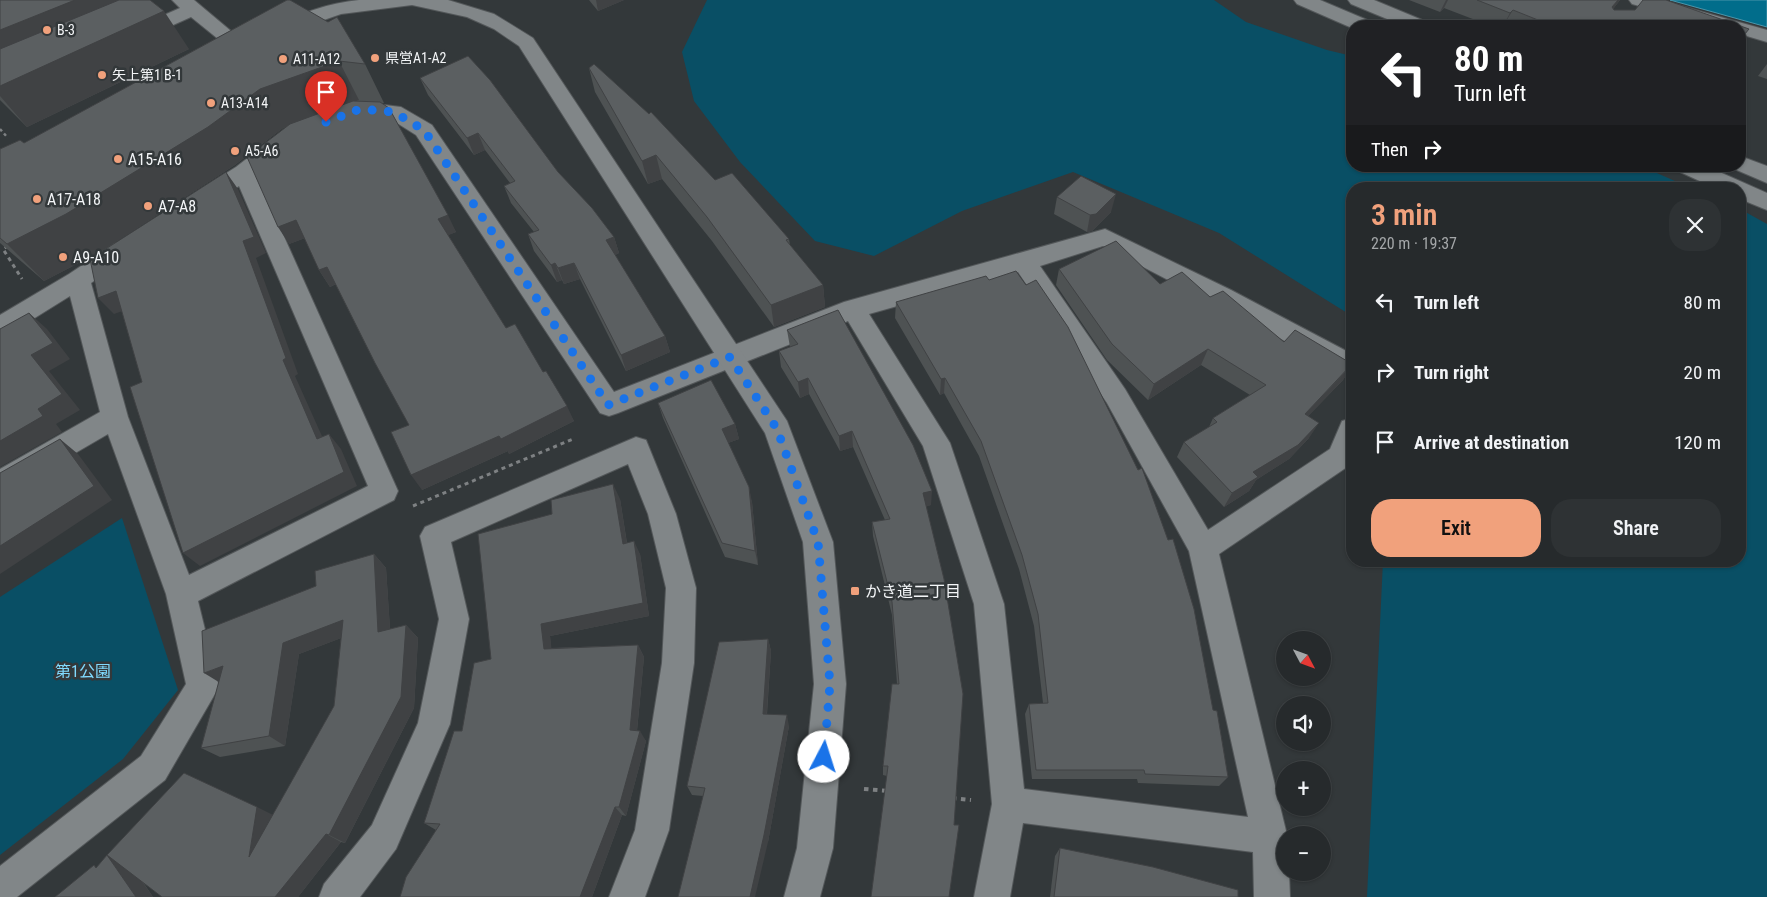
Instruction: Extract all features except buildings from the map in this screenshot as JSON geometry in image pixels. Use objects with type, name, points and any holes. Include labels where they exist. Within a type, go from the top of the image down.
[{"type":"street","points":[[120,41],[187,5],[247,44],[310,17],[339,8],[410,0]]},
{"type":"street","points":[[416,0],[446,4],[477,13],[506,26],[526,42],[777,429],[818,542],[830,684],[815,848],[802,897]]},
{"type":"street","points":[[1304,0],[1351,20]]},
{"type":"street","points":[[1358,0],[1406,20]]},
{"type":"street","points":[[1639,0],[1711,20]]},
{"type":"street","points":[[1746,30],[1767,36]]},
{"type":"street","points":[[334,119],[360,109],[394,112],[424,130],[608,405],[853,309],[1024,262],[1104,237],[1222,296],[1346,363]]},
{"type":"street","points":[[179,214],[244,172],[292,135],[300,132]]},
{"type":"street","points":[[1746,166],[1767,175]]},
{"type":"street","points":[[181,594],[384,491],[244,172]]},
{"type":"street","points":[[1700,172],[1722,182]]},
{"type":"street","points":[[1746,193],[1767,202]]},
{"type":"street","points":[[0,327],[78,280],[140,238]]},
{"type":"street","points":[[1024,262],[1116,396],[1203,550],[1270,837],[1272,897]]},
{"type":"street","points":[[0,888],[152,768],[203,687],[181,594],[115,417],[78,280]]},
{"type":"street","points":[[853,309],[936,443],[989,604],[1009,804],[992,897]]},
{"type":"street","points":[[0,484],[115,417]]},
{"type":"street","points":[[1203,550],[1340,458],[1346,444]]},
{"type":"street","points":[[337,897],[384,837],[434,724],[454,620],[435,536],[636,448],[662,514],[681,588],[678,663],[654,821],[627,897]]},
{"type":"street","points":[[1009,804],[1270,837]]},
{"type":"path","points":[[0,129],[8,138]]},
{"type":"path","points":[[11,244],[3,249],[38,304]]},
{"type":"path","points":[[864,789],[893,792]]},
{"type":"path","points":[[942,797],[1009,804]]},
{"type":"green space","points":[[707,0],[1214,0],[1246,22],[1327,50],[1346,55],[1346,172],[1655,172],[1677,182],[1346,182],[1346,312],[1219,233],[1073,172],[962,211],[874,256],[815,241],[740,162],[694,101],[682,52]]},
{"type":"green space","points":[[1746,212],[1767,224],[1767,897],[1367,897],[1383,567],[1746,567]]},
{"type":"green space","name":"第1公園","points":[[122,518],[178,690],[123,759],[0,855],[0,597]]},
{"type":"shaded area","points":[[1670,0],[1767,0],[1767,27]]},
{"type":"place","name":"B-3","points":[[47,30]]},
{"type":"place","name":"県営A1-A2","points":[[375,58]]},
{"type":"place","name":"A11-A12","points":[[283,59]]},
{"type":"place","name":"矢上第1 B-1","points":[[102,75]]},
{"type":"place","name":"A13-A14","points":[[211,103]]},
{"type":"place","name":"A5-A6","points":[[235,151]]},
{"type":"place","name":"A15-A16","points":[[118,159]]},
{"type":"place","name":"A17-A18","points":[[37,199]]},
{"type":"place","name":"A7-A8","points":[[148,206]]},
{"type":"place","name":"A9-A10","points":[[63,257]]},
{"type":"place","name":"かき道二丁目","points":[[855,591]]},
{"type":"route","points":[[326,122],[360,109],[394,112],[424,130],[608,405],[730,357],[777,429],[818,542],[830,684],[824,757]]}]
